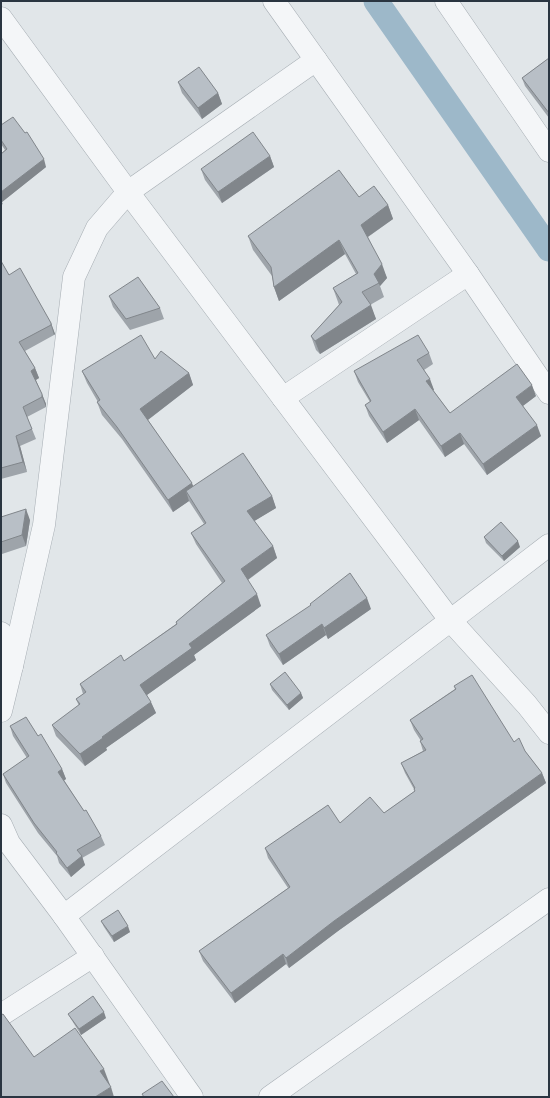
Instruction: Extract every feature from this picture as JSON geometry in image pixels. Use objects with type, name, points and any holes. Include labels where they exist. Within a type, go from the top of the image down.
[{"type":"street","points":[[274,1],[468,274],[549,393]]},
{"type":"street","points":[[446,1],[549,151]]},
{"type":"street","points":[[1,18],[128,192],[450,620],[527,705],[549,733]]},
{"type":"street","points":[[1,711],[44,525],[74,277],[97,228],[128,192],[316,60]]},
{"type":"street","points":[[283,398],[468,274]]},
{"type":"street","points":[[64,916],[549,545]]},
{"type":"street","points":[[1,632],[12,666]]},
{"type":"street","points":[[1,825],[9,843],[93,956],[192,1097]]},
{"type":"street","points":[[270,1097],[549,899]]},
{"type":"street","points":[[1,1015],[93,956]]},
{"type":"building","points":[[549,58],[549,113],[522,78]]},
{"type":"building","points":[[199,67],[218,93],[198,108],[178,82]]},
{"type":"building","points":[[13,117],[25,133],[27,132],[44,159],[1,192],[1,154],[7,149],[1,140],[1,125]]},
{"type":"building","points":[[253,132],[270,156],[218,192],[201,169]]},
{"type":"building","points":[[339,170],[359,197],[374,186],[388,205],[361,225],[382,264],[374,274],[379,283],[362,292],[371,305],[315,341],[311,336],[342,302],[333,288],[358,273],[339,240],[274,287],[271,267],[248,236]]},
{"type":"building","points":[[1,261],[9,275],[20,268],[51,325],[19,342],[35,368],[31,371],[42,397],[23,407],[32,429],[16,436],[23,462],[1,468]]},
{"type":"building","points":[[138,277],[160,308],[126,319],[109,296]]},
{"type":"building","points":[[141,335],[155,359],[161,351],[189,373],[140,409],[192,483],[168,500],[117,427],[97,402],[100,400],[82,371]]},
{"type":"building","points":[[418,335],[429,353],[417,360],[430,379],[426,381],[450,413],[517,364],[532,385],[516,397],[537,425],[483,464],[460,433],[441,446],[415,409],[383,432],[365,405],[371,401],[354,371]]},
{"type":"building","points":[[243,453],[272,496],[247,511],[273,546],[241,569],[257,594],[189,644],[192,648],[140,685],[151,702],[80,754],[52,725],[80,704],[76,699],[86,692],[80,684],[121,655],[124,661],[177,624],[176,622],[225,581],[191,533],[206,523],[186,491]]},
{"type":"building","points":[[26,509],[22,535],[1,542],[1,517]]},
{"type":"building","points":[[501,522],[518,541],[502,556],[484,537]]},
{"type":"building","points":[[350,573],[367,598],[324,628],[322,624],[279,654],[266,635],[311,605],[310,604]]},
{"type":"building","points":[[285,672],[301,693],[287,705],[270,684]]},
{"type":"building","points":[[472,675],[514,742],[519,738],[525,751],[542,773],[334,921],[286,958],[283,954],[231,993],[199,951],[290,887],[265,848],[328,805],[340,823],[370,797],[384,813],[415,791],[415,788],[401,763],[426,750],[420,741],[423,739],[410,720],[456,689],[454,686]]},
{"type":"building","points":[[26,717],[38,736],[41,734],[62,769],[58,772],[84,811],[86,810],[101,836],[77,850],[82,856],[67,868],[56,853],[57,852],[34,823],[3,774],[29,756],[10,726]]},
{"type":"building","points":[[118,910],[128,926],[112,936],[101,921]]},
{"type":"building","points":[[93,996],[104,1012],[79,1029],[68,1014]]},
{"type":"building","points":[[3,1014],[34,1057],[75,1028],[104,1069],[100,1071],[111,1087],[95,1097],[1,1097],[1,1015]]},
{"type":"building","points":[[162,1081],[174,1097],[144,1097],[142,1094]]},
{"type":"waterway","points":[[376,1],[549,249]]}]
